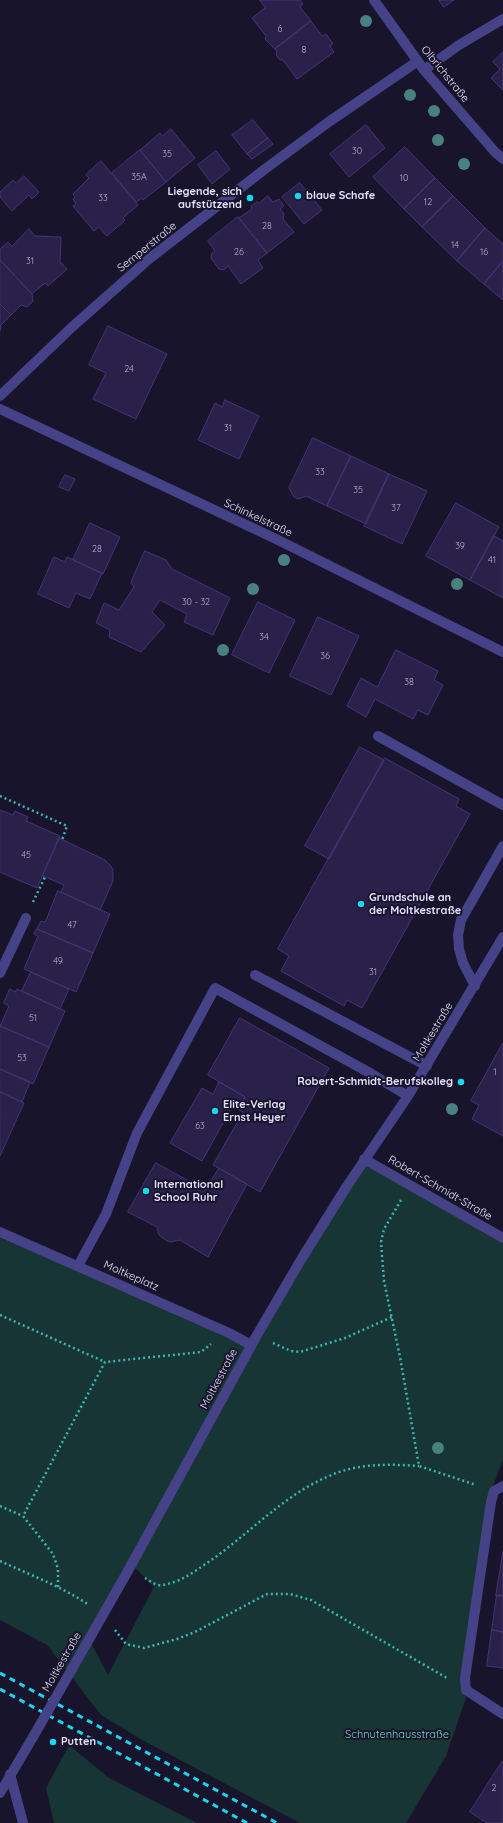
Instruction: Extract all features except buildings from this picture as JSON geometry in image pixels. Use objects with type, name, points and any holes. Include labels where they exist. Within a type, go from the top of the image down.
[{"type":"street","name":"Olbrichstraße","points":[[374,0],[424,70],[495,152],[503,159]]},
{"type":"street","points":[[424,70],[459,45],[503,19]]},
{"type":"street","name":"Semperstraße","points":[[0,396],[71,328],[149,259],[271,164],[330,121],[418,61]]},
{"type":"street","name":"Schinkelstraße","points":[[0,409],[276,539],[503,652]]},
{"type":"street","points":[[378,736],[503,804]]},
{"type":"street","points":[[475,986],[463,963],[459,949],[458,935],[461,920],[503,846]]},
{"type":"street","points":[[0,973],[26,918]]},
{"type":"street","name":"Moltkestraße","points":[[0,1793],[129,1569],[257,1335],[302,1258],[364,1159],[427,1066],[503,937]]},
{"type":"street","points":[[255,975],[427,1066]]},
{"type":"street","points":[[78,1266],[106,1214],[137,1133],[215,988],[370,1073],[408,1096]]},
{"type":"street","name":"Robert-Schmidt-Straße","points":[[364,1159],[503,1238]]},
{"type":"street","name":"Moltkeplatz","points":[[0,1232],[229,1333],[251,1346]]},
{"type":"street","points":[[498,1488],[490,1502],[465,1678],[466,1690],[503,1714]]},
{"type":"street","points":[[10,1774],[23,1823]]},
{"type":"path","points":[[0,796],[67,826],[62,840]]},
{"type":"path","points":[[26,918],[45,877]]},
{"type":"path","points":[[409,1185],[384,1229],[381,1242],[384,1281],[419,1466]]},
{"type":"path","points":[[0,1316],[106,1362],[201,1352],[229,1333]]},
{"type":"path","points":[[257,1335],[291,1351],[300,1352],[344,1338],[392,1317]]},
{"type":"path","points":[[23,1516],[106,1362]]},
{"type":"path","points":[[129,1569],[160,1586],[170,1584],[190,1575],[227,1549],[288,1499],[329,1476],[352,1468],[374,1464],[419,1466],[498,1488]]},
{"type":"path","points":[[0,1506],[23,1516],[53,1554],[58,1569],[58,1587]]},
{"type":"path","points":[[0,1562],[73,1594],[103,1615],[126,1644],[144,1648],[177,1639],[195,1632],[267,1594],[290,1594],[310,1600],[424,1664],[466,1690]]},
{"type":"green space","name":"Schnutenhausstraße","points":[[365,1162],[503,1240],[503,1459],[490,1494],[466,1698],[446,1756],[406,1823],[300,1823],[144,1741],[101,1715],[47,1645],[0,1620],[0,1238],[227,1333],[249,1346],[89,1639],[108,1675],[154,1587],[132,1565],[259,1334]]},
{"type":"green space","points":[[69,1745],[109,1778],[197,1823],[54,1823],[46,1788]]},
{"type":"railway","points":[[0,1673],[277,1823]]},
{"type":"railway","points":[[0,1689],[247,1823]]},
{"type":"place","name":"blaue Schafe","points":[[298,196]]},
{"type":"place","name":"Liegende, sich aufstützend","points":[[250,198]]},
{"type":"place","name":"Grundschule an der Moltkestraße","points":[[361,904]]},
{"type":"place","name":"Robert-Schmidt-Berufskolleg","points":[[461,1082]]},
{"type":"place","name":"Elite-Verlag Ernst Heyer","points":[[215,1111]]},
{"type":"place","name":"International School Ruhr","points":[[146,1191]]},
{"type":"place","name":"Putten","points":[[53,1742]]}]
